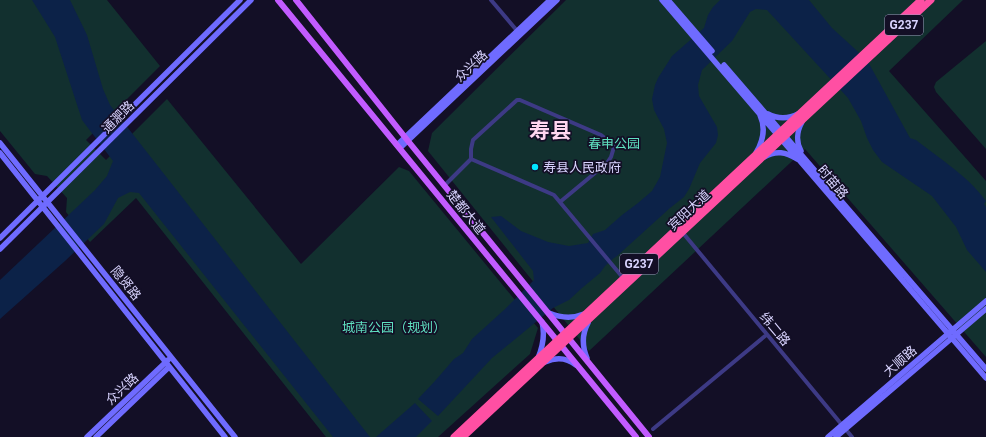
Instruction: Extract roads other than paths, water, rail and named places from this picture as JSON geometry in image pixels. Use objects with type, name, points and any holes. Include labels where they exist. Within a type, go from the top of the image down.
[{"type":"highway","name":"宾阳大道","points":[[876,47],[922,0]]},
{"type":"highway","name":"宾阳大道","points":[[591,314],[624,279],[754,161],[876,47],[931,0]]},
{"type":"highway","name":"宾阳大道","points":[[463,437],[559,343],[683,233],[754,161]]},
{"type":"highway","name":"宾阳大道","points":[[454,437],[538,364]]},
{"type":"main road","name":"楚都大道","points":[[278,0],[637,437]]},
{"type":"main road","name":"楚都大道","points":[[296,0],[444,186],[647,434]]},
{"type":"street","name":"通淝路","points":[[0,238],[240,0]]},
{"type":"street","name":"通淝路","points":[[0,249],[251,0]]},
{"type":"street","points":[[491,0],[519,33]]},
{"type":"street","name":"众兴路","points":[[398,146],[408,141],[519,33],[550,0]]},
{"type":"street","name":"众兴路","points":[[398,146],[519,33],[557,0]]},
{"type":"street","name":"时苗路","points":[[662,0],[718,61],[986,369]]},
{"type":"street","name":"时苗路","points":[[668,0],[690,30]]},
{"type":"street","points":[[471,159],[473,140],[517,100],[601,135],[614,147],[611,157],[607,163],[560,202]]},
{"type":"street","points":[[761,111],[780,118],[807,112]]},
{"type":"street","points":[[754,161],[763,133],[764,125],[761,111]]},
{"type":"street","points":[[805,162],[797,139],[800,126],[807,112]]},
{"type":"street","name":"隐贤路","points":[[0,143],[235,437]]},
{"type":"street","points":[[754,161],[775,153],[784,152],[805,162]]},
{"type":"street","name":"隐贤路","points":[[0,153],[225,437]]},
{"type":"street","points":[[444,186],[465,163],[471,159]]},
{"type":"street","points":[[471,159],[554,195],[624,279]]},
{"type":"street","name":"时苗路","points":[[805,162],[951,339],[986,378]]},
{"type":"street","name":"纬二路","points":[[683,233],[852,437]]},
{"type":"street","name":"大顺路","points":[[836,437],[843,427],[954,332],[986,301]]},
{"type":"street","name":"大顺路","points":[[828,437],[843,427],[951,339],[954,332],[986,309]]},
{"type":"street","points":[[548,312],[559,316],[575,317],[591,314]]},
{"type":"street","points":[[588,361],[584,352],[583,336],[591,314]]},
{"type":"street","points":[[541,321],[544,330],[544,341],[538,364],[556,358],[563,358],[580,368]]},
{"type":"street","points":[[653,429],[765,336]]},
{"type":"street","name":"众兴路","points":[[96,437],[167,365],[172,357]]},
{"type":"street","name":"众兴路","points":[[87,437],[167,365]]},
{"type":"street","points":[[619,416],[623,416],[627,410]]},
{"type":"street","points":[[637,437],[642,431],[647,434]]},
{"type":"water","points":[[32,0],[70,0],[87,35],[103,89],[110,105],[370,437],[333,437],[139,193],[130,192],[118,198],[104,224],[0,319],[0,280],[95,190],[107,176],[113,161],[82,120],[55,37]]},
{"type":"water","points":[[720,0],[809,0],[832,28],[867,60],[910,138],[916,140],[944,161],[971,184],[986,201],[984,204],[986,207],[986,272],[967,250],[956,227],[932,196],[882,162],[873,150],[861,121],[848,98],[767,10],[756,9],[750,12],[732,41],[702,70],[698,85],[699,96],[717,127],[718,135],[716,143],[700,163],[684,197],[605,266],[600,273],[569,300],[553,308],[492,358],[438,416],[418,399],[454,359],[463,353],[472,339],[534,280],[533,271],[491,217],[501,216],[521,231],[548,242],[569,246],[588,243],[593,234],[605,230],[652,191],[660,177],[667,143],[664,129],[654,110],[652,99],[655,85],[672,56],[704,28],[708,15]]},
{"type":"water","points":[[415,403],[432,421],[416,437],[376,437]]},
{"type":"place","name":"寿县人民政府","points":[[535,167]]},
{"type":"district","name":"寿县","points":[[550,131]]},
{"type":"park label","name":"春申公园","points":[[614,143]]},
{"type":"park label","name":"城南公园（规划）","points":[[394,327]]}]
